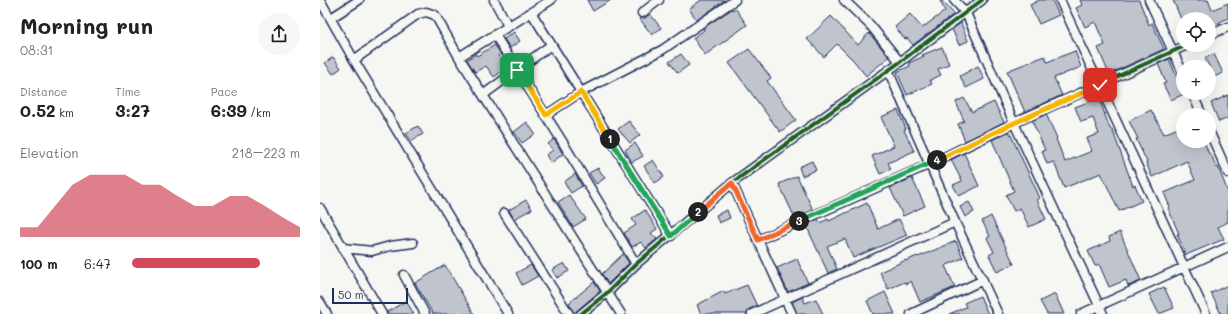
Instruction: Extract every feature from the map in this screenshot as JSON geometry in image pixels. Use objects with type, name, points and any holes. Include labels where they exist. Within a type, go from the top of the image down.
[{"type":"street","points":[[320,0],[354,60],[508,314]]},
{"type":"street","points":[[331,18],[359,0]]},
{"type":"street","points":[[494,0],[508,26]]},
{"type":"street","points":[[459,57],[531,12],[538,3],[551,0]]},
{"type":"street","points":[[642,13],[659,0]]},
{"type":"street","points":[[546,115],[581,92],[662,50],[735,0]]},
{"type":"street","points":[[844,0],[871,26],[900,62]]},
{"type":"street","points":[[954,0],[966,13],[1014,123],[1103,314]]},
{"type":"street","points":[[582,314],[608,292],[636,264],[732,183],[900,62],[982,0]]},
{"type":"street","points":[[1060,0],[1206,314]]},
{"type":"street","points":[[1149,0],[1177,60]]},
{"type":"street","points":[[354,60],[418,14],[426,12],[435,15],[459,57],[621,314]]},
{"type":"street","points":[[531,12],[671,236]]},
{"type":"street","points":[[1216,32],[1228,27]]},
{"type":"street","points":[[495,35],[546,115],[636,264]]},
{"type":"street","points":[[483,95],[551,45]]},
{"type":"street","points":[[758,240],[930,164],[1014,123],[1176,50]]},
{"type":"street","points":[[888,70],[955,222],[998,314]]},
{"type":"street","points":[[1216,146],[1228,173]]},
{"type":"street","points":[[732,183],[792,314]]},
{"type":"street","points":[[320,208],[382,314]]},
{"type":"street","points":[[504,213],[569,314]]},
{"type":"street","points":[[752,314],[955,222]]},
{"type":"street","points":[[343,248],[372,251],[390,246],[413,243]]},
{"type":"street","points":[[1081,314],[1228,247]]},
{"type":"street","points":[[404,275],[425,314]]},
{"type":"street","points":[[911,314],[982,280]]},
{"type":"street","points":[[320,302],[327,314]]},
{"type":"building","points":[[587,0],[611,0],[593,11]]},
{"type":"building","points":[[701,0],[725,0],[697,20],[689,9]]},
{"type":"building","points":[[941,0],[954,14],[913,45],[907,38],[905,39],[895,27],[910,14],[922,28],[945,11],[940,1]]},
{"type":"building","points":[[1039,0],[1052,0],[1059,15],[1039,24],[1030,5]]},
{"type":"building","points":[[1080,0],[1139,0],[1149,25],[1152,23],[1164,49],[1109,74],[1098,48],[1105,45],[1095,22],[1085,27],[1076,8],[1082,5]]},
{"type":"building","points":[[1173,0],[1208,0],[1212,10],[1228,3],[1228,18],[1218,23],[1219,25],[1216,26],[1216,12],[1178,12]]},
{"type":"building","points":[[735,8],[747,25],[705,55],[693,38],[704,30],[703,28]]},
{"type":"building","points":[[650,14],[661,28],[652,35],[639,18],[645,18]]},
{"type":"building","points":[[831,16],[858,45],[869,33],[889,57],[866,76],[837,44],[824,57],[807,39]]},
{"type":"building","points":[[961,23],[968,41],[959,45],[952,29]]},
{"type":"building","points":[[514,32],[520,41],[510,48],[504,39]]},
{"type":"building","points":[[495,45],[501,54],[498,56],[507,68],[494,77],[486,66],[475,72],[467,60]]},
{"type":"building","points":[[942,47],[949,64],[938,69],[941,75],[930,80],[932,84],[907,95],[897,72],[910,66],[909,63],[924,56],[922,55]]},
{"type":"building","points":[[749,49],[771,78],[767,81],[796,120],[780,132],[729,63]]},
{"type":"building","points":[[1075,51],[1081,67],[1054,78],[1062,95],[1025,112],[1007,71],[1045,56],[1047,62]]},
{"type":"building","points":[[681,54],[689,65],[678,73],[669,62]]},
{"type":"building","points":[[1214,54],[1223,73],[1216,76],[1216,60],[1206,60],[1205,58]]},
{"type":"building","points":[[333,57],[341,68],[333,74],[325,63]]},
{"type":"building","points":[[1169,59],[1176,75],[1176,98],[1171,100],[1163,84],[1166,83],[1158,64]]},
{"type":"building","points":[[978,66],[984,79],[966,88],[960,76]]},
{"type":"building","points":[[1228,95],[1228,118],[1219,122],[1216,115],[1216,108],[1213,108],[1211,103]]},
{"type":"building","points":[[964,98],[972,112],[994,102],[1004,122],[965,141],[958,124],[964,121],[956,102]]},
{"type":"building","points":[[1099,98],[1133,186],[1135,185],[1142,201],[1119,211],[1101,173],[1064,188],[1054,162],[1047,164],[1042,151],[1045,150],[1032,121],[1046,114],[1057,138],[1056,139],[1065,162],[1092,151],[1087,138],[1099,134],[1093,118],[1081,122],[1075,107]]},
{"type":"building","points":[[898,110],[906,129],[904,130],[914,151],[888,163],[891,169],[880,174],[872,156],[894,146],[881,117]]},
{"type":"building","points":[[1151,110],[1164,134],[1176,129],[1176,148],[1207,148],[1209,154],[1211,154],[1216,167],[1218,167],[1228,192],[1228,222],[1218,227],[1224,239],[1186,255],[1177,234],[1179,234],[1168,208],[1170,207],[1164,193],[1195,180],[1187,161],[1152,177],[1146,163],[1147,162],[1136,139],[1138,139],[1129,121]]},
{"type":"building","points":[[629,121],[640,135],[630,143],[618,129]]},
{"type":"building","points":[[527,122],[535,134],[522,143],[514,132]]},
{"type":"building","points":[[418,126],[423,134],[411,141],[406,133]]},
{"type":"building","points":[[1008,132],[1010,133],[1040,198],[1037,200],[1046,219],[1029,227],[1020,208],[1014,211],[1006,195],[1014,191],[992,140]]},
{"type":"building","points":[[554,139],[563,154],[551,163],[546,155],[553,150],[548,144]]},
{"type":"building","points":[[635,143],[643,156],[632,162],[625,150]]},
{"type":"building","points":[[964,153],[979,186],[959,196],[953,185],[962,181],[951,160]]},
{"type":"building","points":[[653,160],[664,177],[655,183],[644,166]]},
{"type":"building","points":[[812,161],[816,170],[802,176],[799,167]]},
{"type":"building","points":[[598,168],[605,178],[596,184],[589,173]]},
{"type":"building","points":[[575,174],[582,186],[571,193],[564,182]]},
{"type":"building","points":[[797,176],[813,210],[795,218],[779,184]]},
{"type":"building","points":[[912,178],[925,206],[903,216],[890,188]]},
{"type":"building","points":[[569,195],[586,219],[573,227],[558,202]]},
{"type":"building","points":[[526,200],[532,209],[514,219],[509,210]]},
{"type":"building","points":[[969,202],[974,212],[965,217],[960,207]]},
{"type":"building","points":[[867,203],[878,229],[899,219],[907,235],[853,258],[845,239],[827,246],[837,269],[828,273],[806,225],[818,219],[820,223],[828,219],[829,221]]},
{"type":"building","points":[[645,210],[657,229],[651,233],[657,239],[646,248],[641,242],[632,247],[624,233],[636,225],[632,219]]},
{"type":"building","points":[[727,210],[730,218],[719,223],[716,215]]},
{"type":"building","points":[[991,216],[1014,264],[997,272],[989,255],[994,252],[987,238],[990,236],[982,221]]},
{"type":"building","points":[[1120,232],[1141,281],[1128,286],[1126,280],[1109,287],[1099,264],[1095,266],[1088,251],[1110,241],[1109,237]]},
{"type":"building","points":[[956,241],[963,258],[945,266],[955,287],[920,302],[911,281],[888,289],[880,272],[906,260],[917,256],[918,257]]},
{"type":"building","points":[[623,254],[629,263],[608,284],[602,274]]},
{"type":"building","points":[[797,259],[808,283],[788,292],[777,268]]},
{"type":"building","points":[[564,263],[569,271],[557,278],[552,270]]},
{"type":"building","points":[[445,265],[474,314],[433,314],[415,283]]},
{"type":"building","points":[[531,265],[538,276],[522,285],[516,273]]},
{"type":"building","points":[[594,282],[600,291],[574,313],[569,303]]},
{"type":"building","points":[[747,285],[757,306],[749,309],[747,314],[701,314],[697,305],[724,291],[725,294]]},
{"type":"building","points":[[1228,285],[1228,314],[1221,314],[1211,293]]},
{"type":"building","points":[[1164,287],[1174,308],[1159,314],[1149,294]]},
{"type":"building","points":[[885,292],[895,314],[873,314],[867,301]]},
{"type":"building","points":[[1055,294],[1064,314],[1047,314],[1040,301]]},
{"type":"building","points":[[980,296],[988,314],[949,314],[966,307],[964,303]]},
{"type":"building","points":[[802,297],[805,303],[816,299],[823,314],[797,314],[792,302]]},
{"type":"building","points":[[406,301],[414,314],[387,314],[387,312]]},
{"type":"cycle path","points":[[581,314],[608,292],[636,264],[732,183],[900,62],[982,0]]},
{"type":"cycle path","points":[[758,240],[930,164],[1014,123],[1176,50]]},
{"type":"route","points":[[517,70],[546,115],[581,92],[671,236],[732,183],[758,240],[930,164],[1014,123],[1100,85]]}]
